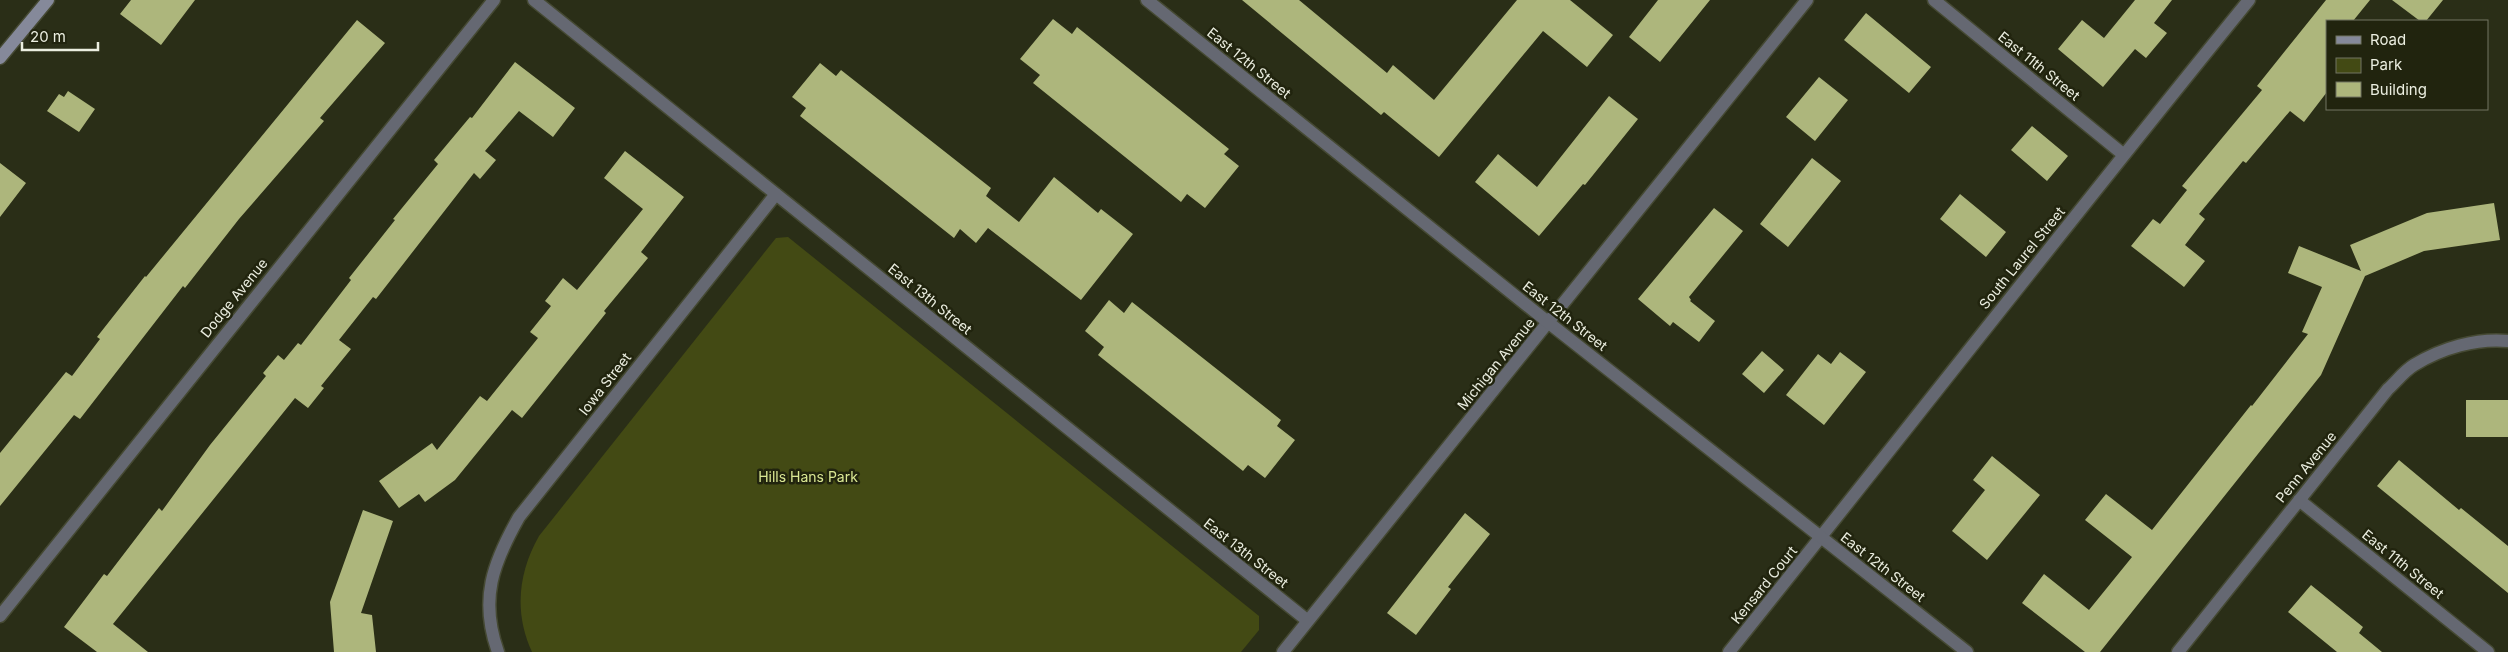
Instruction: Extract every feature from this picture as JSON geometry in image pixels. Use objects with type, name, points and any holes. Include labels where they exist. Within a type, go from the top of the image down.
[{"type":"main road","points":[[0,58],[48,0]]},
{"type":"street","name":"Dodge Avenue","points":[[0,616],[494,0]]},
{"type":"street","name":"East 13th Street","points":[[534,0],[1308,621]]},
{"type":"street","name":"East 12th Street","points":[[1147,0],[1549,323],[1967,652]]},
{"type":"street","name":"Michigan Avenue","points":[[1283,652],[1807,0]]},
{"type":"street","name":"East 11th Street","points":[[1934,0],[2124,155]]},
{"type":"street","name":"South Laurel Street","points":[[1821,537],[1980,333],[2249,0]]},
{"type":"street","name":"Iowa Street","points":[[498,652],[489,607],[491,578],[499,552],[519,517],[776,194]]},
{"type":"street","name":"Penn Avenue","points":[[2178,652],[2388,389],[2413,366],[2441,352],[2486,339],[2508,341]]},
{"type":"street","name":"East 11th Street","points":[[2299,500],[2488,652]]},
{"type":"street","name":"Kensard Court","points":[[1729,652],[1821,537]]},
{"type":"green space","name":"Hills Hans Park","points":[[788,237],[1259,616],[1259,630],[1241,652],[532,652],[523,623],[521,593],[527,564],[539,536],[776,238]]},
{"type":"building","points":[[131,0],[195,0],[161,45],[120,14]]},
{"type":"building","points":[[1242,0],[1299,0],[1387,73],[1393,65],[1434,100],[1517,0],[1570,0],[1613,35],[1587,67],[1543,31],[1439,157],[1384,112],[1381,115]]},
{"type":"building","points":[[1658,0],[1710,0],[1660,62],[1629,37]]},
{"type":"building","points":[[2135,0],[2172,0],[2154,23],[2167,33],[2146,58],[2135,49],[2103,87],[2058,49],[2082,20],[2104,38]]},
{"type":"building","points":[[2326,0],[2370,0],[2354,20],[2326,20],[2326,93],[2304,122],[2290,111],[2246,163],[2243,161],[2199,214],[2205,219],[2185,245],[2205,261],[2184,287],[2131,246],[2153,219],[2160,224],[2187,190],[2182,186],[2262,90],[2257,86]]},
{"type":"building","points":[[2392,0],[2443,0],[2427,20],[2419,20]]},
{"type":"building","points":[[1866,13],[1931,67],[1909,93],[1844,40]]},
{"type":"building","points":[[1053,19],[1072,34],[1077,27],[1229,149],[1224,154],[1239,166],[1205,208],[1187,194],[1181,202],[1033,83],[1040,75],[1020,59]]},
{"type":"building","points":[[357,20],[385,43],[320,118],[324,121],[239,219],[185,288],[183,286],[80,419],[74,415],[0,506],[0,453],[66,372],[72,376],[100,339],[97,337],[145,276]]},
{"type":"building","points":[[515,62],[575,108],[553,137],[519,111],[485,151],[496,160],[480,179],[474,173],[376,299],[373,297],[339,340],[351,349],[321,386],[324,388],[308,408],[295,398],[113,624],[148,652],[97,652],[64,627],[104,574],[107,576],[159,508],[162,511],[210,445],[266,376],[263,373],[278,355],[284,360],[298,343],[301,345],[351,280],[349,278],[395,220],[393,219],[438,164],[434,160],[470,117],[472,118]]},
{"type":"building","points":[[820,63],[836,76],[841,70],[991,188],[986,196],[1019,222],[1054,177],[1098,213],[1101,209],[1133,234],[1081,300],[988,228],[976,243],[960,229],[954,238],[800,116],[806,108],[792,97]]},
{"type":"building","points":[[1819,77],[1848,100],[1815,141],[1786,117]]},
{"type":"building","points":[[68,91],[95,109],[79,132],[47,111],[59,94],[64,97]]},
{"type":"building","points":[[1609,96],[1638,119],[1585,185],[1583,184],[1539,236],[1475,182],[1498,154],[1537,187]]},
{"type":"building","points":[[2032,126],[2068,156],[2047,181],[2011,150]]},
{"type":"building","points":[[625,151],[684,197],[641,252],[648,258],[604,311],[606,313],[522,418],[512,410],[455,480],[425,502],[419,494],[399,508],[379,481],[432,443],[437,450],[480,396],[487,401],[538,338],[530,332],[551,306],[545,301],[563,278],[577,290],[643,209],[604,178]]},
{"type":"building","points":[[1812,158],[1841,181],[1788,247],[1760,224]]},
{"type":"building","points":[[0,163],[26,183],[0,217]]},
{"type":"building","points":[[1960,194],[2006,232],[1986,257],[1940,219]]},
{"type":"building","points":[[2494,203],[2500,240],[2424,251],[2365,276],[2321,375],[2100,652],[2085,652],[2022,603],[2044,574],[2089,610],[2132,557],[2085,520],[2106,494],[2152,530],[2308,334],[2302,332],[2322,287],[2288,273],[2299,246],[2361,271],[2350,245],[2427,213]]},
{"type":"building","points":[[1714,208],[1743,231],[1689,297],[1690,301],[1715,321],[1699,342],[1673,322],[1670,326],[1638,299]]},
{"type":"building","points":[[1109,300],[1124,313],[1132,302],[1281,420],[1277,426],[1295,440],[1265,478],[1248,465],[1243,471],[1098,355],[1104,347],[1085,331]]},
{"type":"building","points":[[1762,351],[1784,370],[1764,393],[1742,374]]},
{"type":"building","points":[[1840,352],[1866,372],[1824,425],[1786,395],[1818,354],[1831,364]]},
{"type":"building","points":[[2466,400],[2508,400],[2508,437],[2466,437]]},
{"type":"building","points":[[1992,456],[2040,495],[1987,560],[1952,531],[1985,490],[1973,480]]},
{"type":"building","points":[[2399,460],[2459,510],[2461,508],[2508,546],[2508,593],[2377,486]]},
{"type":"building","points":[[363,510],[393,521],[361,613],[372,615],[376,652],[334,652],[330,602]]},
{"type":"building","points":[[1465,513],[1490,534],[1448,587],[1451,589],[1416,635],[1387,613]]},
{"type":"building","points":[[2311,585],[2363,627],[2359,633],[2382,652],[2337,652],[2288,612]]}]
